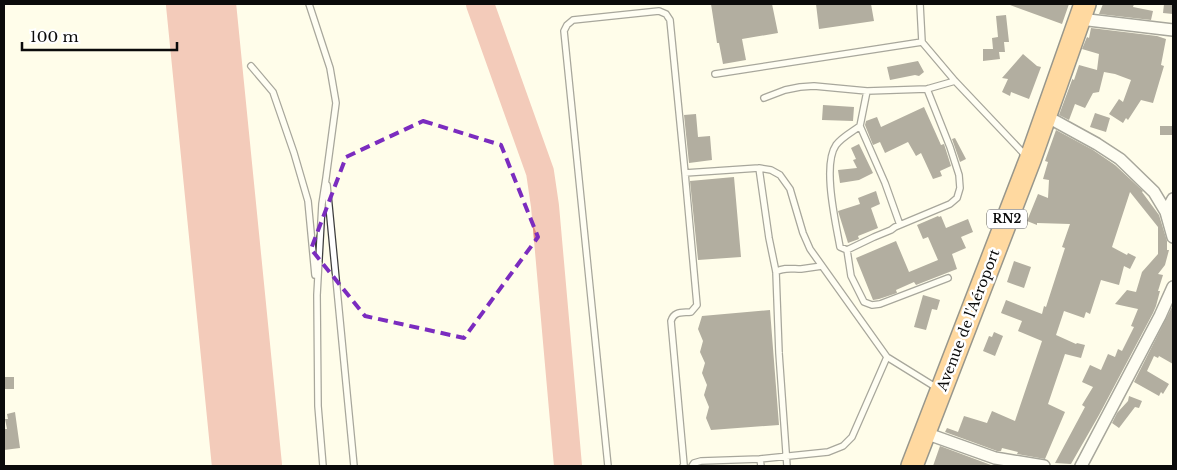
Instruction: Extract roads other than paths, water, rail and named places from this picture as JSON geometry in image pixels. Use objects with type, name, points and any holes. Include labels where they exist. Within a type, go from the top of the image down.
[{"type":"highway","name":"Avenue de l'Aéroport","points":[[912,466],[1030,160],[1082,12]]},
{"type":"street","points":[[1082,12],[1173,30]]},
{"type":"street","points":[[1046,116],[1120,159],[1154,192],[1166,212],[1173,237]]},
{"type":"street","points":[[1166,212],[1173,199]]},
{"type":"street","points":[[1081,466],[1160,316],[1173,287]]},
{"type":"street","points":[[925,433],[996,458],[1044,466]]},
{"type":"lane","points":[[309,4],[330,68],[336,103],[322,204],[317,295],[318,406],[323,466]]},
{"type":"lane","points":[[920,4],[922,42],[955,81],[1030,160]]},
{"type":"lane","points":[[608,466],[564,31],[567,24],[573,20],[659,11],[666,14],[670,20],[697,305],[691,312],[677,313],[672,316],[671,321],[683,466]]},
{"type":"lane","points":[[715,74],[922,42]]},
{"type":"lane","points":[[250,66],[273,92],[294,153],[308,201],[317,295]]},
{"type":"lane","points":[[764,98],[785,90],[800,87],[814,86],[867,91],[927,89],[955,81]]},
{"type":"lane","points":[[860,126],[841,140],[831,154],[830,184],[834,215],[840,248],[847,250],[950,204],[958,198],[960,188],[959,175],[927,89]]},
{"type":"lane","points":[[867,91],[860,126],[885,183],[900,225]]},
{"type":"lane","points":[[686,173],[759,168],[771,170],[780,175],[790,189],[803,233],[810,249],[887,357],[940,390]]},
{"type":"lane","points":[[759,168],[776,272],[779,362],[787,466]]},
{"type":"lane","points":[[326,178],[354,466]]},
{"type":"lane","points":[[847,250],[851,276],[864,302],[872,305],[880,304],[948,278]]},
{"type":"lane","points":[[776,272],[790,268],[802,269],[822,266]]},
{"type":"lane","points":[[692,466],[694,463],[701,462],[760,459],[828,452],[843,446],[852,437],[887,357]]},
{"type":"lane","points":[[760,459],[761,466]]}]
